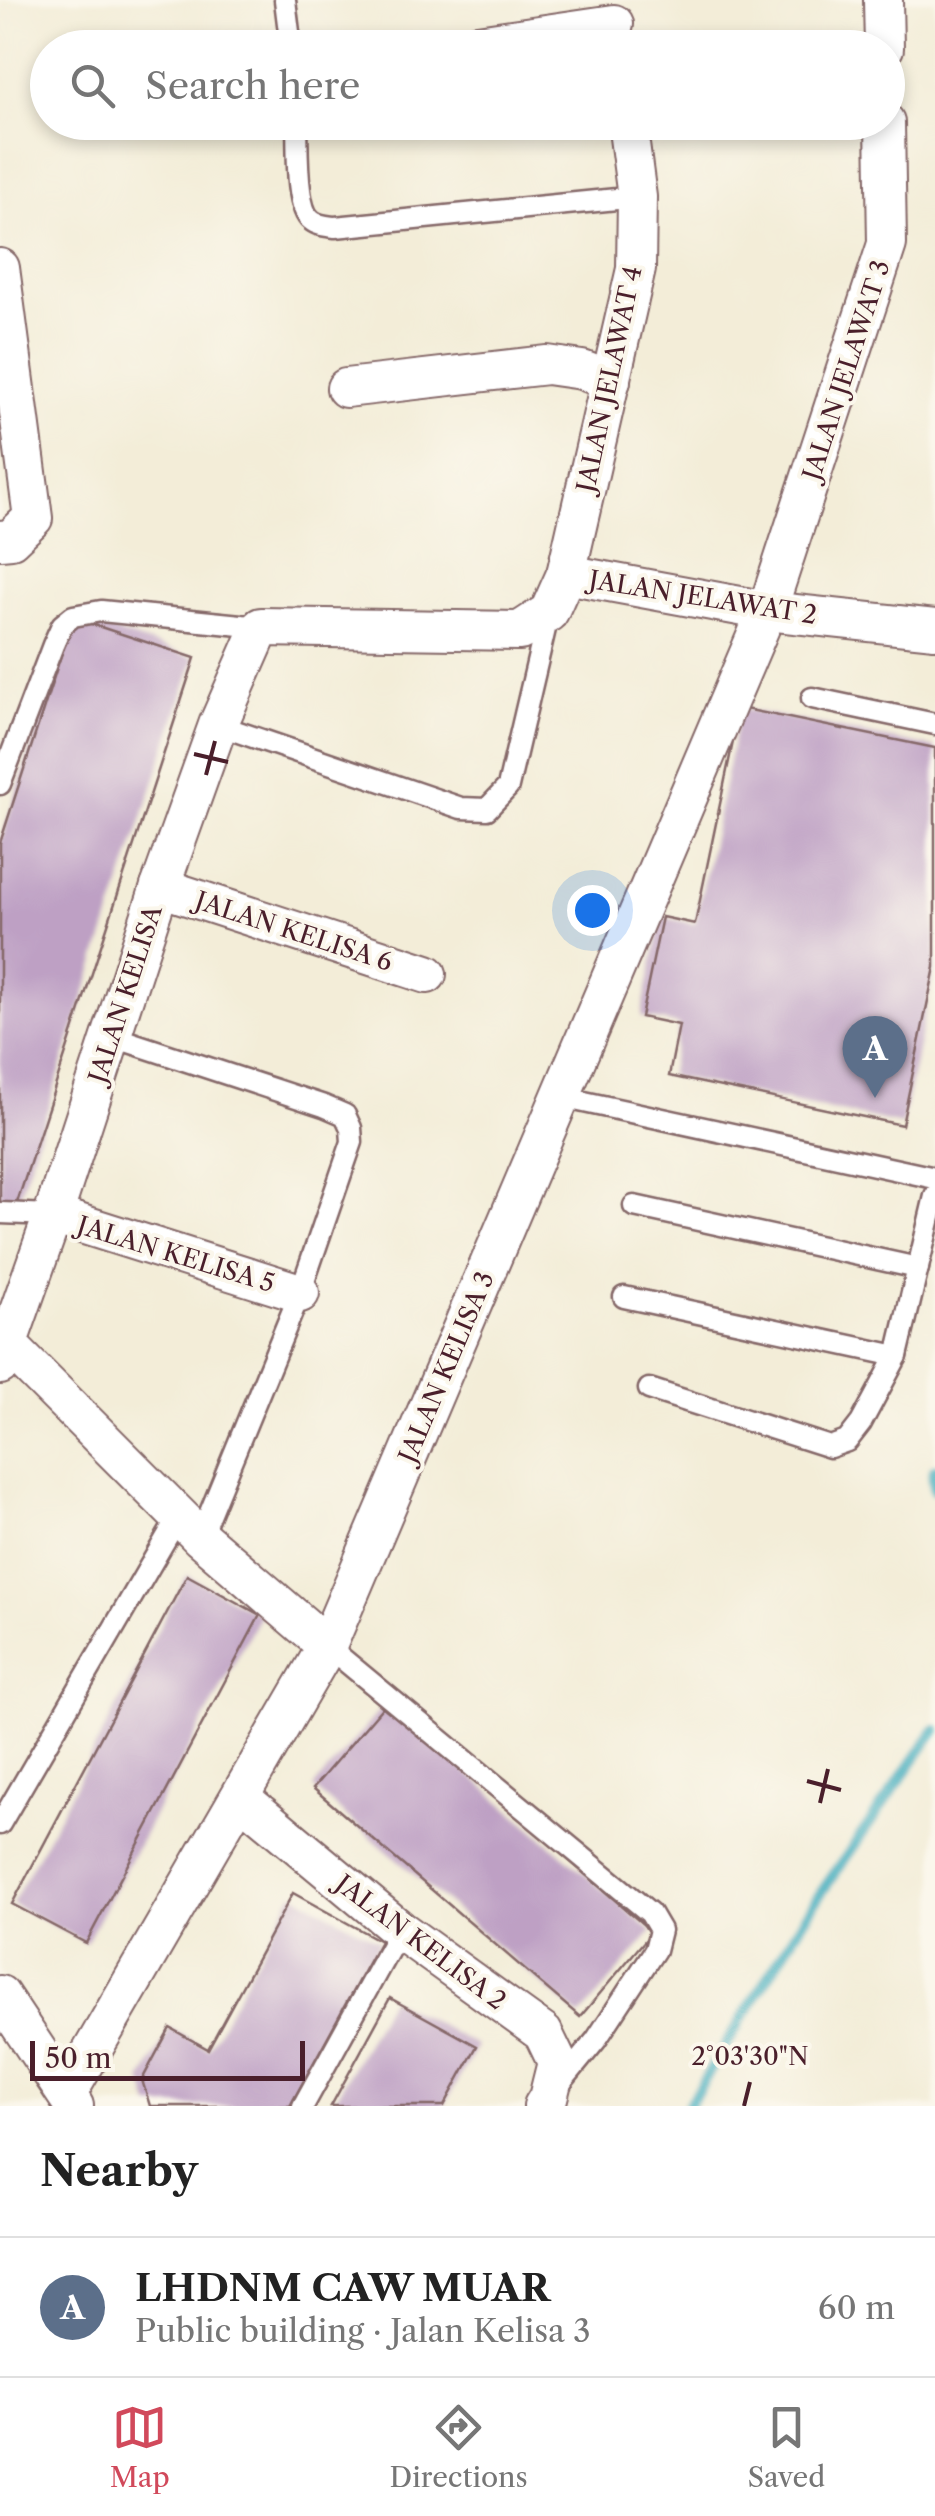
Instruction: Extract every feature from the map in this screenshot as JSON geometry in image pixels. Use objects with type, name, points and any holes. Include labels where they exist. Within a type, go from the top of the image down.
[{"type":"street","points":[[883,0],[884,30]]},
{"type":"street","points":[[573,30],[614,24]]},
{"type":"street","name":"JALAN JELAWAT 4","points":[[566,574],[636,269],[637,197],[629,140]]},
{"type":"street","name":"JALAN JELAWAT 3","points":[[767,610],[887,244],[885,140]]},
{"type":"street","points":[[0,268],[33,518],[11,538],[0,540]]},
{"type":"street","points":[[346,388],[547,365],[582,370],[611,381]]},
{"type":"street","name":"JALAN JELAWAT 2","points":[[549,612],[566,574],[767,610],[935,629]]},
{"type":"street","name":"JALAN KELISA 3","points":[[71,2100],[327,1646],[767,610]]},
{"type":"street","points":[[261,627],[520,631],[549,612]]},
{"type":"street","name":"JALAN KELISA","points":[[4,1355],[160,888],[218,726],[261,627]]},
{"type":"street","name":"JALAN KELISA 6","points":[[160,888],[427,974]]},
{"type":"street","name":"JALAN KELISA 5","points":[[53,1215],[300,1292]]},
{"type":"street","points":[[4,1355],[327,1646]]},
{"type":"street","name":"JALAN KELISA 2","points":[[241,1798],[400,1930],[542,2033],[557,2062],[546,2102]]},
{"type":"street","points":[[0,1995],[71,2100]]},
{"type":"lane","points":[[285,0],[289,30]]},
{"type":"lane","points":[[297,140],[302,206],[308,218],[321,225],[335,227],[637,197]]},
{"type":"lane","points":[[0,784],[52,644],[62,625],[73,616],[101,611],[261,627]]},
{"type":"lane","points":[[218,726],[461,808],[487,809],[508,787],[549,612]]},
{"type":"lane","points":[[812,698],[935,724]]},
{"type":"lane","points":[[0,1824],[190,1526],[300,1292],[352,1142],[345,1115],[111,1036]]},
{"type":"lane","points":[[561,1097],[935,1178]]},
{"type":"lane","points":[[649,1389],[830,1447],[848,1441],[898,1356],[935,1196]]},
{"type":"lane","points":[[634,1206],[918,1268]]},
{"type":"lane","points":[[0,1212],[53,1215]]},
{"type":"lane","points":[[624,1296],[898,1356]]},
{"type":"lane","points":[[327,1646],[650,1913],[660,1930],[655,1950],[596,2040],[546,2102]]},
{"type":"lane","points":[[302,2106],[400,1930]]},
{"type":"building","points":[[73,618],[195,658],[15,1209],[0,1204],[0,843]]},
{"type":"building","points":[[740,708],[935,748],[935,967],[902,1125],[669,1076],[679,1025],[641,1017],[662,917],[695,924]]},
{"type":"building","points":[[187,1575],[260,1615],[86,1943],[12,1904]]},
{"type":"building","points":[[386,1703],[652,1932],[580,2017],[313,1788]]},
{"type":"building","points":[[293,1893],[380,1941],[290,2106],[150,2106],[142,2080],[170,2028],[208,2049]]},
{"type":"building","points":[[390,1998],[477,2046],[444,2106],[331,2106]]},
{"type":"waterway","points":[[935,1469],[935,1490]]},
{"type":"waterway","points":[[688,2106],[818,1897],[935,1730]]},
{"type":"place","name":"LHDNM CAW MUAR","points":[[875,1098]]}]
